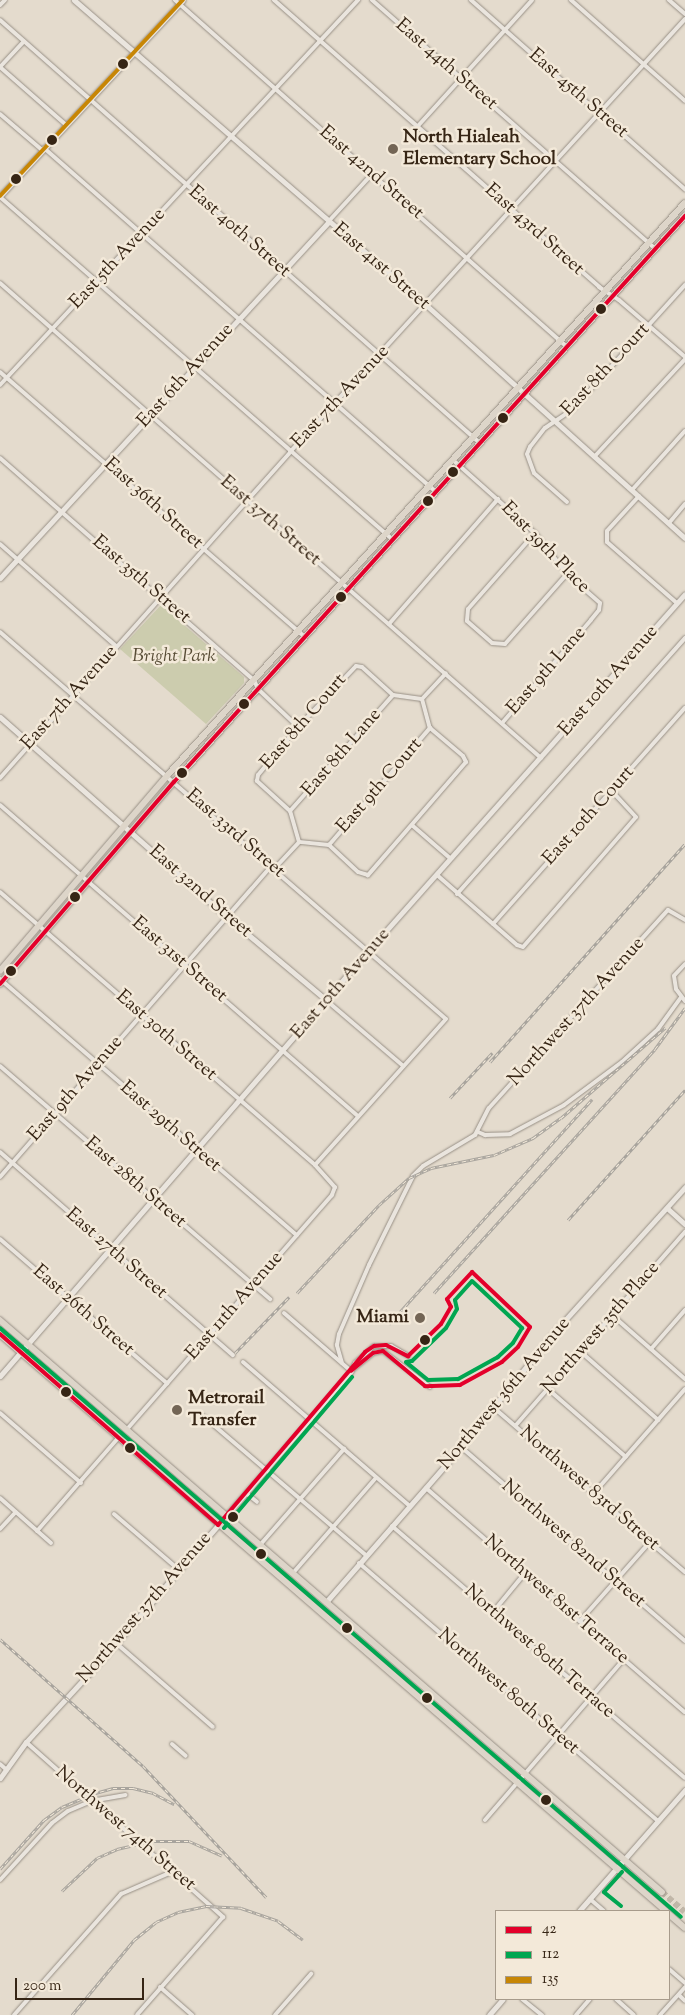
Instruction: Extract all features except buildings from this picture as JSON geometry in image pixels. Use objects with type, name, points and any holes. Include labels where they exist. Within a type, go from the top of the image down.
[{"type":"main road","points":[[0,971],[167,776],[685,203]]},
{"type":"main road","points":[[1,981],[174,782],[685,216]]},
{"type":"main road","points":[[0,1320],[662,1892]]},
{"type":"main road","points":[[0,1334],[145,1459],[218,1525],[665,1910]]},
{"type":"main road","points":[[81,1405],[89,1396]]},
{"type":"main road","points":[[670,1915],[685,1928]]},
{"type":"street","points":[[0,5],[5,0]]},
{"type":"street","name":"East 41st Street","points":[[74,0],[426,305],[517,389],[595,456],[685,538]]},
{"type":"street","name":"East 43rd Street","points":[[274,0],[605,292],[613,296],[685,358]]},
{"type":"street","name":"East 5th Avenue","points":[[0,385],[98,282],[358,0]]},
{"type":"street","name":"East 44th Street","points":[[372,0],[655,250]]},
{"type":"street","name":"East 45th Street","points":[[471,0],[685,189]]},
{"type":"street","points":[[417,127],[460,77],[532,0]]},
{"type":"street","points":[[571,0],[685,101]]},
{"type":"street","points":[[669,0],[685,14]]},
{"type":"street","points":[[179,1],[0,197],[393,540]]},
{"type":"street","name":"East 42nd Street","points":[[179,1],[275,89],[567,347]]},
{"type":"street","name":"East 40th Street","points":[[0,20],[186,186],[480,443]]},
{"type":"street","name":"East 7th Avenue","points":[[0,778],[29,742],[162,597],[290,452],[336,404],[685,20]]},
{"type":"street","points":[[24,41],[0,67],[66,125]]},
{"type":"street","points":[[0,114],[142,233],[436,492]]},
{"type":"street","name":"East 6th Avenue","points":[[0,578],[372,174]]},
{"type":"street","name":"East 37th Street","points":[[0,284],[541,758]]},
{"type":"street","name":"East 8th Court","points":[[567,502],[534,473],[527,454],[545,428],[572,410],[685,285]]},
{"type":"street","points":[[595,456],[685,358]]},
{"type":"street","name":"East 36th Street","points":[[0,372],[305,637]]},
{"type":"street","points":[[632,490],[685,431]]},
{"type":"street","name":"East 35th Street","points":[[0,458],[162,597],[254,680],[258,689],[298,727]]},
{"type":"street","name":"East 39th Place","points":[[453,460],[535,533],[567,574],[600,604],[591,620]]},
{"type":"street","points":[[639,496],[607,531],[607,542],[677,603]]},
{"type":"street","points":[[389,624],[498,499]]},
{"type":"street","points":[[668,523],[685,504]]},
{"type":"street","points":[[535,533],[466,614],[467,621],[498,646],[505,644],[567,574]]},
{"type":"street","points":[[0,544],[116,646]]},
{"type":"street","name":"East 10th Avenue","points":[[0,1376],[197,1151],[368,951],[452,859],[685,594]]},
{"type":"street","name":"East 9th Lane","points":[[502,722],[591,620]]},
{"type":"street","name":"East 33rd Street","points":[[0,632],[446,1019],[402,1065]]},
{"type":"street","points":[[458,894],[685,638]]},
{"type":"street","name":"East 8th Court","points":[[290,811],[257,781],[258,775],[298,727],[356,666],[362,667],[393,695]]},
{"type":"street","points":[[422,700],[446,673]]},
{"type":"street","points":[[393,695],[422,700]]},
{"type":"street","name":"East 8th Lane","points":[[290,811],[393,695]]},
{"type":"street","points":[[290,811],[299,842],[329,845],[358,872],[368,875],[413,826],[466,762],[463,756],[430,728],[422,700]]},
{"type":"street","name":"East 10th Court","points":[[493,924],[685,708]]},
{"type":"street","name":"East 32nd Street","points":[[0,717],[226,916],[402,1065]]},
{"type":"street","name":"East 9th Court","points":[[329,845],[430,728]]},
{"type":"street","points":[[437,875],[517,945],[523,947],[627,831],[636,817],[612,791]]},
{"type":"street","name":"East 31st Street","points":[[0,805],[357,1115]]},
{"type":"street","points":[[413,826],[452,859]]},
{"type":"street","name":"East 9th Avenue","points":[[0,1177],[226,916],[299,842]]},
{"type":"street","name":"East 30th Street","points":[[0,892],[332,1180]]},
{"type":"street","name":"Northwest 37th Avenue","points":[[478,1132],[489,1108],[668,910],[685,920]]},
{"type":"street","points":[[685,964],[674,976],[676,989],[685,1001]]},
{"type":"street","name":"East 29th Street","points":[[1,981],[297,1235]]},
{"type":"street","points":[[342,1363],[337,1345],[339,1334],[369,1265],[410,1182],[423,1166],[478,1132],[483,1135],[510,1134],[564,1105],[622,1062],[658,1029],[681,997]]},
{"type":"street","points":[[315,1165],[402,1065]]},
{"type":"street","name":"East 28th Street","points":[[0,1066],[270,1299]]},
{"type":"street","name":"East 27th Street","points":[[0,1152],[232,1354]]},
{"type":"street","name":"East 11th Avenue","points":[[128,1430],[209,1334],[332,1195],[335,1187],[332,1180]]},
{"type":"street","name":"Northwest 36th Avenue","points":[[326,1602],[685,1187]]},
{"type":"street","points":[[667,1208],[685,1224]]},
{"type":"street","name":"Northwest 35th Place","points":[[516,1425],[685,1232]]},
{"type":"street","name":"East 26th Street","points":[[0,1238],[167,1384]]},
{"type":"street","points":[[651,1349],[685,1310]]},
{"type":"street","points":[[284,1313],[351,1371]]},
{"type":"street","points":[[612,1315],[685,1379]]},
{"type":"street","name":"Northwest 37th Avenue","points":[[351,1371],[355,1363],[374,1346],[390,1346],[408,1356]]},
{"type":"street","name":"Northwest 37th Avenue","points":[[0,1778],[26,1742],[116,1643],[351,1371],[372,1353],[383,1351],[430,1387]]},
{"type":"street","points":[[581,1352],[658,1420]]},
{"type":"street","points":[[243,1362],[410,1506]]},
{"type":"street","points":[[548,1388],[626,1457]]},
{"type":"street","points":[[594,1493],[685,1389]]},
{"type":"street","name":"Northwest 83rd Street","points":[[493,1407],[685,1572]]},
{"type":"street","points":[[0,1413],[82,1483]]},
{"type":"street","points":[[203,1416],[366,1555]]},
{"type":"street","points":[[37,1531],[82,1483],[119,1438]]},
{"type":"street","name":"Northwest 82nd Street","points":[[461,1448],[616,1579],[685,1641]]},
{"type":"street","points":[[260,1546],[344,1449]]},
{"type":"street","points":[[293,1573],[376,1478]]},
{"type":"street","name":"Northwest 81st Terrace","points":[[426,1488],[685,1712]]},
{"type":"street","points":[[246,1493],[257,1502]]},
{"type":"street","points":[[0,1498],[51,1543]]},
{"type":"street","points":[[0,1530],[16,1512]]},
{"type":"street","points":[[114,1514],[179,1570]]},
{"type":"street","name":"Northwest 80th Terrace","points":[[392,1526],[685,1778]]},
{"type":"street","points":[[580,1621],[650,1542]]},
{"type":"street","name":"Northwest 80th Street","points":[[359,1563],[658,1821]]},
{"type":"street","points":[[493,1612],[526,1573]]},
{"type":"street","points":[[116,1643],[213,1727]]},
{"type":"street","points":[[485,1820],[624,1660]]},
{"type":"street","name":"Northwest 74th Street","points":[[26,1742],[91,1801],[174,1871],[223,1917],[160,1987]]},
{"type":"street","points":[[172,1744],[186,1756]]},
{"type":"street","points":[[0,1764],[7,1770]]},
{"type":"street","points":[[580,1910],[685,1790]]},
{"type":"street","points":[[0,1880],[52,1823],[68,1811],[91,1801],[125,1795]]},
{"type":"street","points":[[14,2015],[121,1894],[174,1871]]},
{"type":"street","points":[[590,1899],[603,1910]]},
{"type":"street","points":[[670,1970],[685,1983]]},
{"type":"street","points":[[275,2015],[311,1974]]},
{"type":"street","points":[[136,2015],[160,1987],[192,2015]]},
{"type":"street","points":[[660,2015],[685,1988]]},
{"type":"street","points":[[678,1995],[685,2000]]},
{"type":"street","points":[[489,2015],[502,2000]]},
{"type":"street","points":[[523,2000],[542,2015]]},
{"type":"street","points":[[576,2015],[589,2000]]},
{"type":"street","points":[[617,2000],[634,2015]]},
{"type":"green space","name":"Bright Park","points":[[161,605],[244,677],[244,683],[206,724],[120,649]]},
{"type":"tunnel","points":[[662,1892],[685,1912]]},
{"type":"railway","points":[[490,1062],[685,844]]},
{"type":"railway","points":[[434,1293],[655,1049],[685,1008]]},
{"type":"railway","points":[[297,1293],[379,1205],[409,1178],[431,1168],[494,1155],[533,1138],[561,1118],[665,1028]]},
{"type":"railway","points":[[450,1098],[492,1053]]},
{"type":"railway","points":[[568,1220],[685,1090]]},
{"type":"railway","points":[[389,1324],[592,1099]]},
{"type":"railway","points":[[235,1353],[289,1297]]},
{"type":"railway","points":[[0,1639],[143,1766],[266,1897]]},
{"type":"railway","points":[[0,1869],[44,1820],[62,1807],[92,1794],[113,1788],[133,1788],[153,1793],[174,1804]]},
{"type":"railway","points":[[62,1891],[97,1858],[117,1849],[152,1841],[189,1841],[222,1856]]},
{"type":"railway","points":[[72,2015],[134,1940],[156,1922],[178,1912],[206,1906],[241,1908],[278,1921],[303,1940]]},
{"type":"transit line","name":"135","points":[[0,196],[183,0]]},
{"type":"transit line","name":"42","points":[[0,984],[174,782],[685,216]]},
{"type":"transit line","name":"42","points":[[0,1334],[218,1525],[365,1352],[374,1346],[386,1345],[408,1356],[441,1324],[451,1307],[447,1299],[472,1272],[530,1327],[518,1347],[502,1362],[460,1385],[425,1386],[383,1351],[373,1353],[351,1371]]},
{"type":"transit line","name":"112","points":[[472,1281],[522,1328],[513,1343],[498,1357],[458,1379],[428,1380],[406,1362],[412,1361],[446,1328],[457,1309],[455,1300],[472,1281]]},
{"type":"transit line","name":"112","points":[[0,1328],[681,1917]]},
{"type":"transit line","name":"112","points":[[224,1528],[352,1377]]},
{"type":"transit line","name":"112","points":[[621,1906],[604,1892],[622,1872]]},
{"type":"place","name":"North Hialeah Elementary School","points":[[393,149]]},
{"type":"place","name":"Miami","points":[[420,1318]]},
{"type":"place","name":"Metrorail Transfer","points":[[177,1410]]}]
